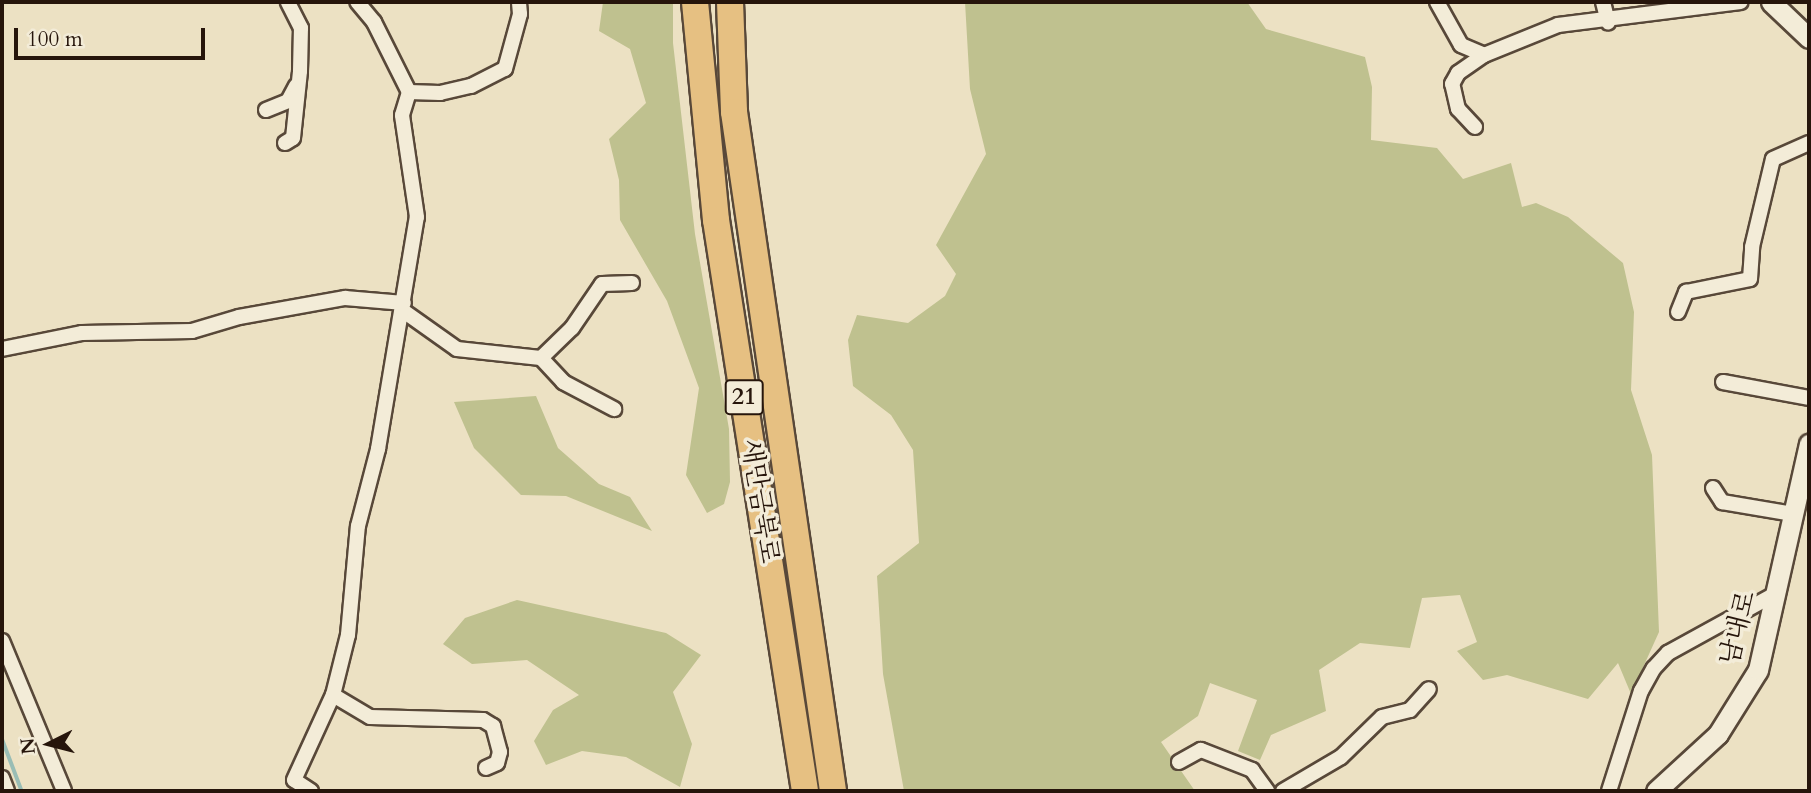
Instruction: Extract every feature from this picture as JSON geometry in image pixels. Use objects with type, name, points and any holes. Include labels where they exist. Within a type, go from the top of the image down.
[{"type":"highway","name":"새만금북로","points":[[695,2],[716,220],[805,791]]},
{"type":"highway","name":"새만금북로","points":[[730,2],[734,112],[833,791]]},
{"type":"street","points":[[285,143],[293,138],[301,28],[288,2]]},
{"type":"street","points":[[311,791],[294,780],[332,695],[354,599],[358,526],[378,449],[417,217],[402,115],[409,92],[374,22],[357,2]]},
{"type":"street","points":[[409,92],[440,93],[471,86],[505,69],[520,14],[519,2]]},
{"type":"street","points":[[1437,2],[1461,45],[1484,55]]},
{"type":"street","points":[[1603,2],[1608,22]]},
{"type":"street","points":[[1475,127],[1458,109],[1452,84],[1458,73],[1484,55],[1558,25],[1608,22],[1741,2]]},
{"type":"street","points":[[1771,2],[1809,38]]},
{"type":"street","points":[[266,110],[288,100],[299,78]]},
{"type":"street","points":[[1678,312],[1686,292],[1750,279],[1756,225],[1773,159],[1809,142]]},
{"type":"street","points":[[541,358],[572,328],[602,284],[632,283]]},
{"type":"street","points":[[2,349],[82,333],[192,331],[239,317],[345,298],[403,307],[457,349],[541,358],[572,387],[614,409]]},
{"type":"street","points":[[1723,383],[1809,398]]},
{"type":"street","name":"남내로","points":[[1656,791],[1718,734],[1758,670],[1809,444]]},
{"type":"street","points":[[1713,488],[1722,502],[1793,514]]},
{"type":"street","points":[[1609,791],[1641,691],[1654,668],[1668,653],[1773,594]]},
{"type":"street","points":[[2,641],[64,791]]},
{"type":"street","points":[[1283,791],[1341,757],[1381,717],[1410,710],[1429,688]]},
{"type":"street","points":[[332,695],[370,716],[483,720],[493,726],[500,752],[497,764],[486,768]]},
{"type":"street","points":[[1179,762],[1201,750],[1252,770],[1267,791]]},
{"type":"street","points":[[2,778],[7,791]]},
{"type":"green space","points":[[603,2],[673,2],[673,43],[695,234],[729,429],[730,482],[724,504],[707,513],[686,475],[699,388],[667,301],[620,220],[619,180],[609,139],[646,103],[630,49],[599,31]]},
{"type":"green space","points":[[965,2],[1247,2],[1266,29],[1365,57],[1372,87],[1371,140],[1437,148],[1463,179],[1511,163],[1522,207],[1536,203],[1568,217],[1623,263],[1634,312],[1631,390],[1652,455],[1659,632],[1631,694],[1618,663],[1588,699],[1507,675],[1483,680],[1457,651],[1477,642],[1460,595],[1422,598],[1410,648],[1360,643],[1319,670],[1326,711],[1271,735],[1260,760],[1238,751],[1257,700],[1210,683],[1198,716],[1161,742],[1195,791],[904,791],[883,674],[877,576],[919,543],[913,450],[891,415],[853,386],[848,340],[857,315],[908,323],[945,296],[956,274],[936,245],[986,154],[970,89]]},
{"type":"green space","points":[[536,396],[558,448],[599,484],[630,497],[652,531],[566,496],[521,495],[474,448],[454,402]]},
{"type":"green space","points":[[517,600],[666,633],[701,655],[673,692],[692,744],[680,787],[626,757],[582,751],[546,765],[534,741],[553,710],[579,695],[527,660],[472,664],[443,644],[465,618]]},
{"type":"waterway","points":[[2,738],[22,791]]}]
